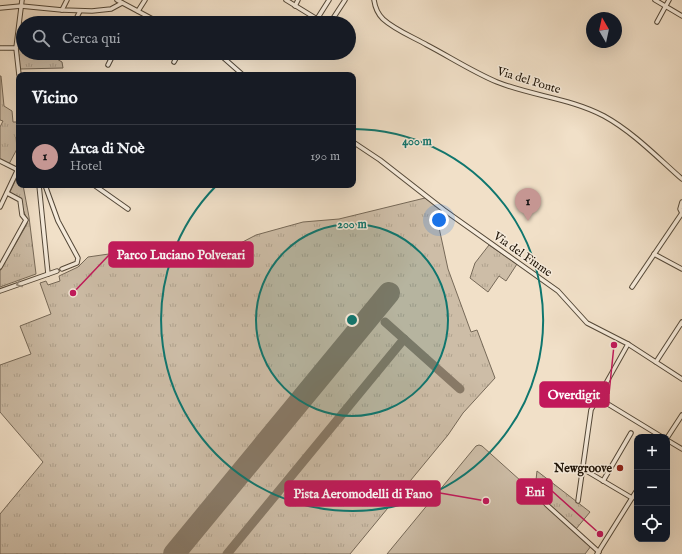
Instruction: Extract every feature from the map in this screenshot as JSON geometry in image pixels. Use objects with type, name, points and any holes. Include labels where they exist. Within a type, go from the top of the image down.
[{"type":"street","points":[[20,16],[22,0]]},
{"type":"street","points":[[62,10],[67,0]]},
{"type":"street","points":[[117,0],[146,16]]},
{"type":"street","points":[[138,11],[145,0]]},
{"type":"street","points":[[286,0],[312,16]]},
{"type":"street","points":[[295,6],[298,0]]},
{"type":"street","points":[[319,16],[329,0]]},
{"type":"street","points":[[334,16],[344,0]]},
{"type":"street","name":"Via del Ponte","points":[[374,0],[374,5],[380,16],[400,30],[481,74],[497,82],[522,90],[582,106],[604,117],[625,130],[682,179]]},
{"type":"street","points":[[655,0],[682,16]]},
{"type":"street","points":[[657,22],[669,0]]},
{"type":"street","points":[[0,8],[21,6],[80,11],[112,9],[122,3]]},
{"type":"street","points":[[78,16],[80,11]]},
{"type":"street","points":[[0,48],[16,48]]},
{"type":"street","points":[[17,60],[19,72]]},
{"type":"street","points":[[108,65],[110,60]]},
{"type":"street","points":[[226,60],[240,72]]},
{"type":"street","name":"Via del Fiume","points":[[356,144],[380,160],[456,219],[558,291],[587,323],[628,344],[682,379]]},
{"type":"street","points":[[0,160],[16,169]]},
{"type":"street","points":[[0,207],[16,176]]},
{"type":"street","points":[[38,188],[48,274]]},
{"type":"street","points":[[46,188],[54,212],[78,258],[77,263],[62,269]]},
{"type":"street","points":[[98,188],[128,209]]},
{"type":"street","points":[[0,267],[26,220],[22,216],[20,200],[7,193]]},
{"type":"street","points":[[632,287],[682,213],[680,206],[682,202]]},
{"type":"street","points":[[654,254],[682,269]]},
{"type":"street","points":[[0,292],[57,271]]},
{"type":"street","points":[[656,362],[682,322]]},
{"type":"street","points":[[578,501],[591,410],[628,344]]},
{"type":"street","points":[[598,398],[657,434]]},
{"type":"street","points":[[670,434],[682,415]]},
{"type":"street","points":[[603,481],[631,433]]},
{"type":"street","points":[[670,441],[682,449]]},
{"type":"street","points":[[583,469],[632,498]]},
{"type":"street","points":[[532,488],[547,505],[598,553],[634,495]]},
{"type":"green space","points":[[19,60],[59,60],[62,62],[63,68],[20,69]]},
{"type":"green space","points":[[1,76],[4,106],[12,111],[13,122],[16,122],[16,151],[9,164],[0,159],[0,127],[3,121],[0,120]]},
{"type":"green space","points":[[16,179],[16,188],[24,188],[29,217],[36,274],[0,287],[0,271],[27,224],[20,201],[9,194]]},
{"type":"green space","points":[[425,198],[441,208],[438,223],[448,269],[471,332],[477,330],[495,378],[463,413],[448,435],[350,554],[0,554],[0,514],[43,462],[0,412],[0,365],[31,354],[20,326],[51,314],[40,283],[46,281],[48,285],[60,281],[59,276],[78,267],[88,257],[185,243],[208,260],[256,235],[303,222],[339,219]]},
{"type":"green space","points":[[489,245],[517,264],[506,281],[499,276],[488,292],[470,278],[475,263]]},
{"type":"green space","points":[[476,446],[482,446],[531,490],[591,546],[585,554],[387,554]]},
{"type":"green space","points":[[537,471],[590,512],[576,529],[531,490],[536,480]]},
{"type":"taxiway","points":[[385,322],[460,389]]},
{"type":"taxiway","points":[[227,554],[404,339]]},
{"type":"runway","points":[[174,554],[389,293]]},
{"type":"place","name":"Arca di Noè","points":[[528,221]]},
{"type":"place","name":"Parco Luciano Polverari","points":[[73,293]]},
{"type":"place","name":"Overdigit","points":[[614,345]]},
{"type":"place","name":"Newgroove","points":[[620,468]]},
{"type":"place","name":"Pista Aeromodelli di Fano","points":[[486,501]]},
{"type":"place","name":"Eni","points":[[600,534]]}]
